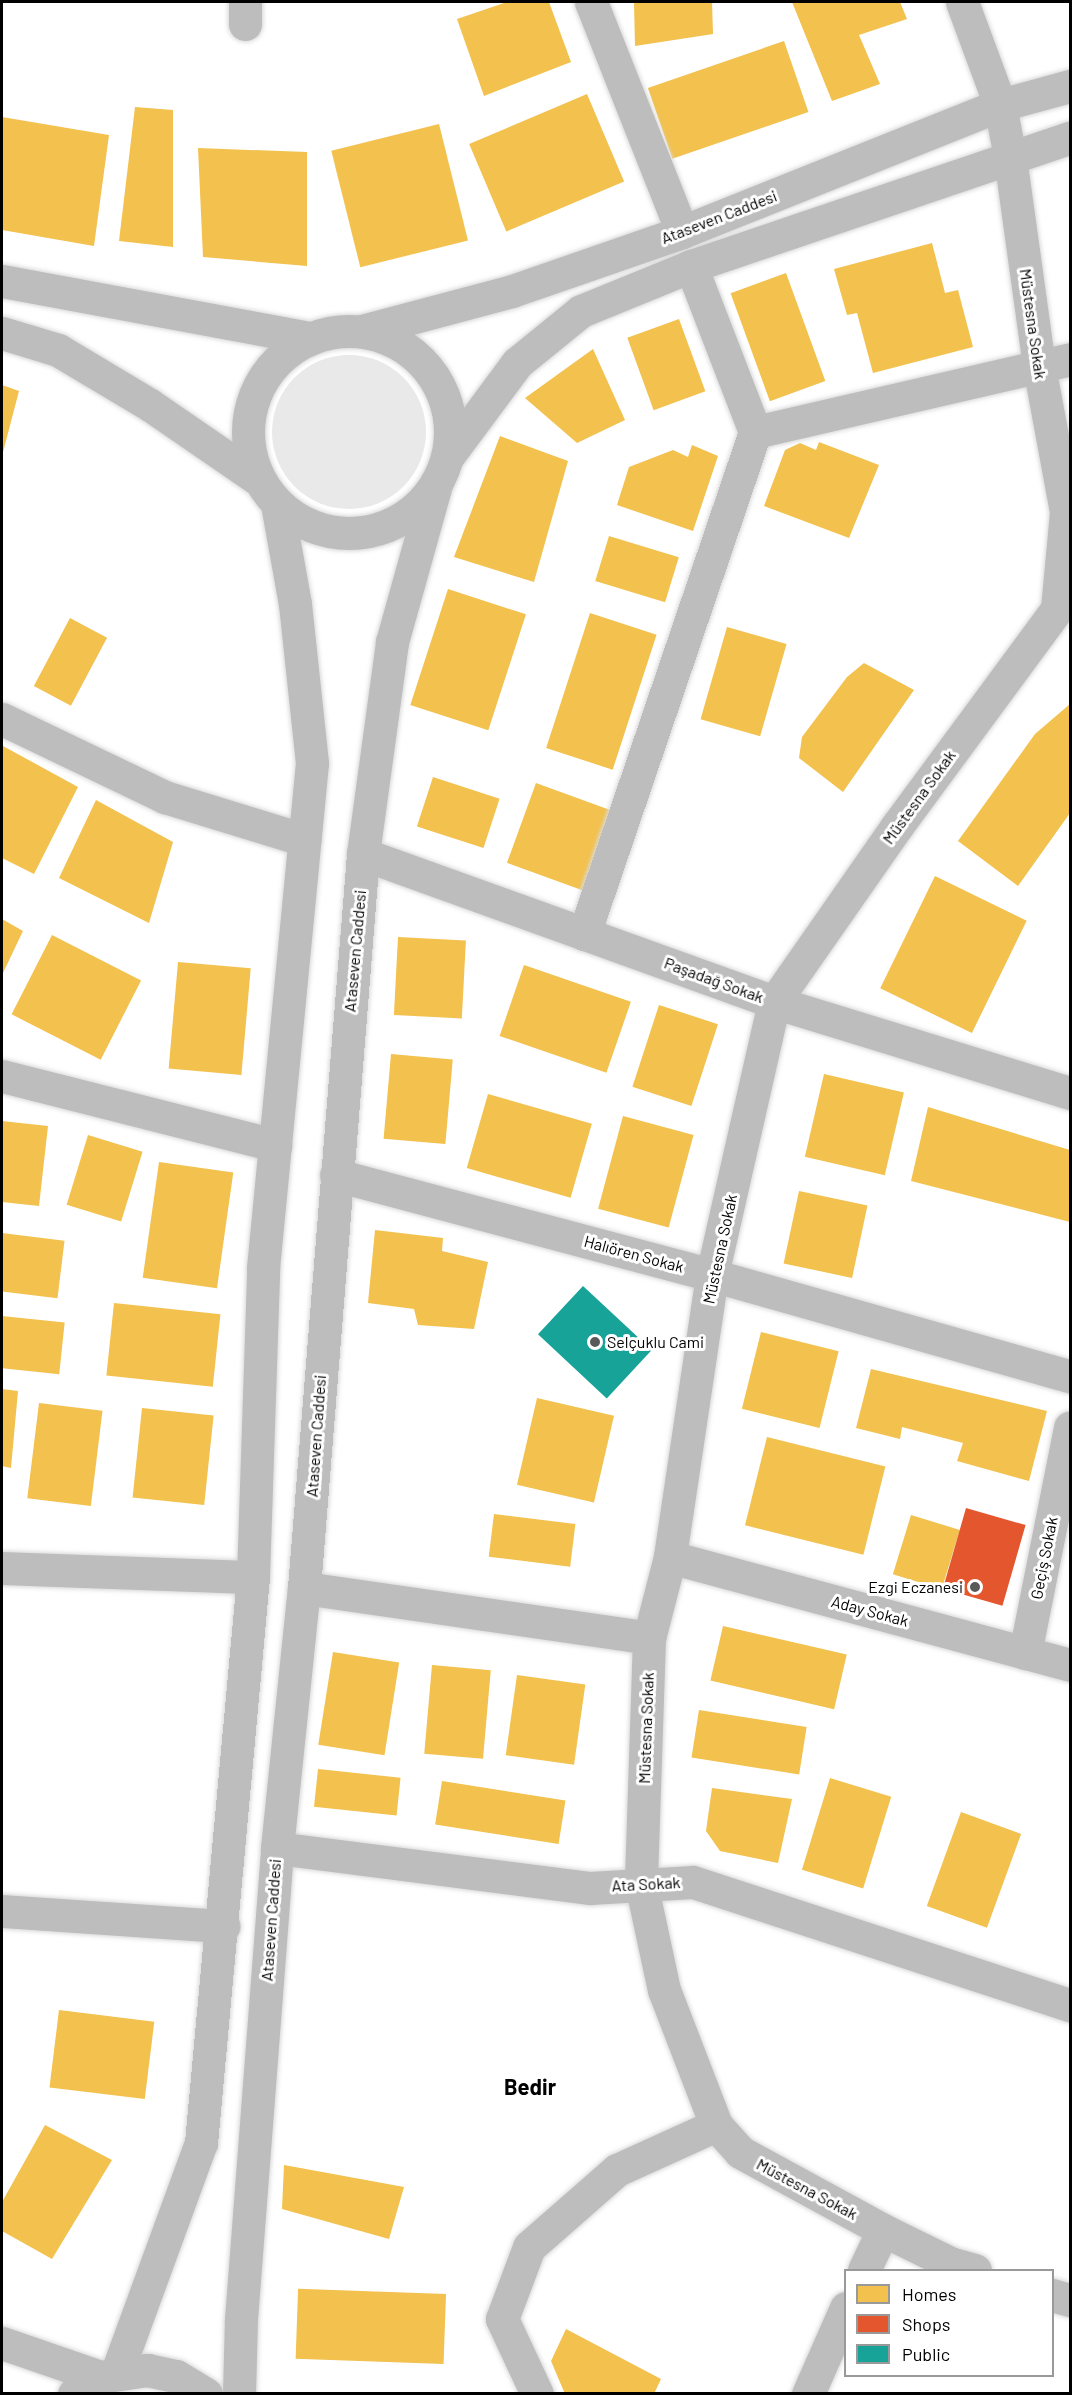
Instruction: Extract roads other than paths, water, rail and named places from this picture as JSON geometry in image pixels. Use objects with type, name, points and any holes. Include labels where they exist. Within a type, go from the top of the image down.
[{"type":"street","points":[[591,2],[682,232]]},
{"type":"street","name":"Müstesna Sokak","points":[[962,2],[1000,105],[1010,156],[1039,366],[1066,513],[1064,611],[897,826],[774,1002],[712,1275],[670,1557],[649,1638],[641,1883],[664,1990],[716,2125],[740,2152],[883,2230],[950,2263],[969,2269]]},
{"type":"street","name":"Ataseven Caddesi","points":[[362,331],[512,291],[682,232],[1000,105],[1071,86]]},
{"type":"street","name":"Ataseven Caddesi","points":[[239,2394],[241,2319],[277,1848],[304,1588],[363,854],[392,642],[442,470],[517,363],[582,311],[691,266],[1010,156],[1071,138]]},
{"type":"street","points":[[584,934],[755,432],[691,266]]},
{"type":"street","points":[[2,281],[311,338]]},
{"type":"street","points":[[2,333],[58,351],[150,405],[268,492],[311,526],[331,532],[361,533],[391,525],[416,508],[442,470],[451,427],[447,409],[432,374],[413,353],[388,338],[362,331],[336,331],[311,338],[282,356],[260,382],[248,414],[248,436],[268,492],[295,604],[312,763],[263,1268],[253,1577],[223,1926],[201,2143],[98,2381]]},
{"type":"street","points":[[755,432],[1071,359]]},
{"type":"street","points":[[2,719],[165,797],[305,840]]},
{"type":"street","name":"Paşadağ Sokak","points":[[363,854],[774,1002],[1071,1093]]},
{"type":"street","points":[[2,1076],[275,1145]]},
{"type":"street","name":"Halıören Sokak","points":[[336,1175],[712,1275],[1071,1376]]},
{"type":"street","name":"Geçiş Sokak","points":[[1025,1653],[1071,1427]]},
{"type":"street","name":"Aday Sokak","points":[[670,1557],[1071,1665]]},
{"type":"street","points":[[2,1568],[253,1577]]},
{"type":"street","points":[[304,1588],[649,1638]]},
{"type":"street","name":"Ata Sokak","points":[[277,1848],[590,1888],[641,1883],[693,1882],[1071,2005]]},
{"type":"street","points":[[2,1911],[223,1926]]},
{"type":"street","points":[[537,2394],[502,2319],[529,2247],[616,2170],[716,2125]]},
{"type":"street","points":[[865,2269],[883,2230]]},
{"type":"street","points":[[1054,2295],[1071,2300]]},
{"type":"street","points":[[808,2394],[844,2313]]},
{"type":"street","points":[[2,2343],[98,2381],[147,2370],[176,2376],[206,2394]]},
{"type":"place","name":"Selçuklu Cami","points":[[595,1342]]},
{"type":"place","name":"Ezgi Eczanesi","points":[[975,1587]]},
{"type":"district","name":"Bedir","points":[[530,2087]]}]
